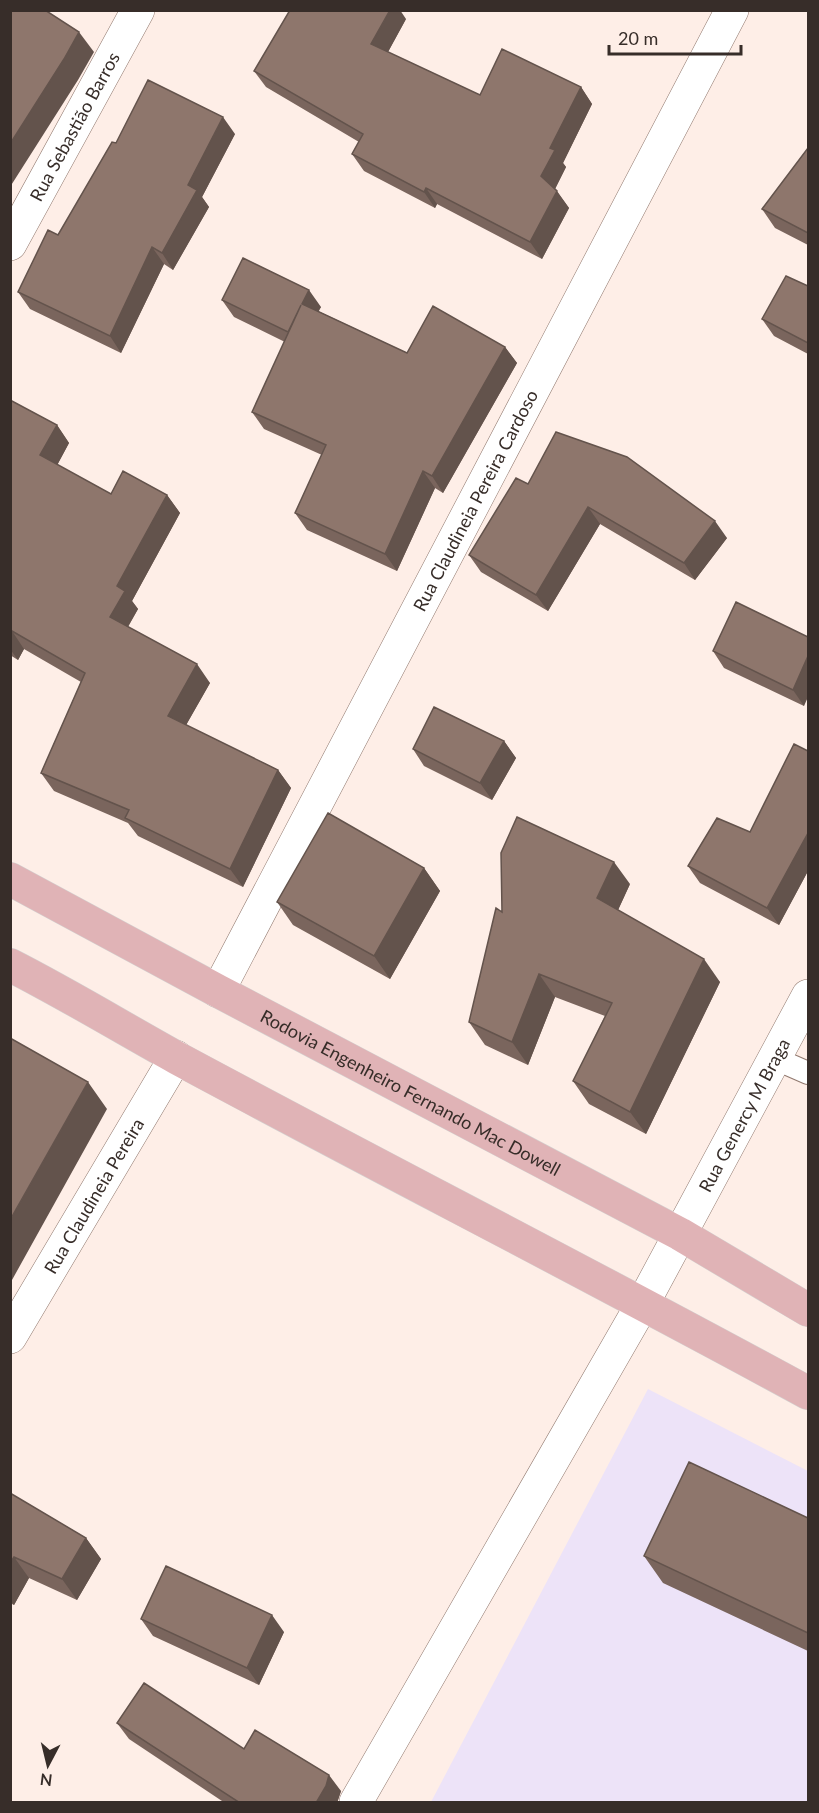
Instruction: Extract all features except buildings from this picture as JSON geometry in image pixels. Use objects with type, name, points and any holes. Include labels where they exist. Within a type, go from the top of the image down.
[{"type":"main road","name":"Rodovia Engenheiro Fernando Mac Dowell","points":[[10,879],[680,1234],[808,1310]]},
{"type":"main road","points":[[10,965],[79,1001],[176,1057],[643,1303],[808,1393]]},
{"type":"street","name":"Rua Sebastião Barros","points":[[10,244],[138,10]]},
{"type":"street","name":"Rua Claudineia Pereira Cardoso","points":[[218,991],[732,10]]},
{"type":"street","name":"Rua Genercy M Braga","points":[[356,1803],[643,1303],[808,996]]},
{"type":"street","name":"Rua Claudineia Pereira","points":[[10,1337],[176,1057]]},
{"type":"lane","points":[[776,1059],[808,1072]]},
{"type":"shaded area","points":[[648,1389],[808,1471],[808,1802],[431,1802]]}]
